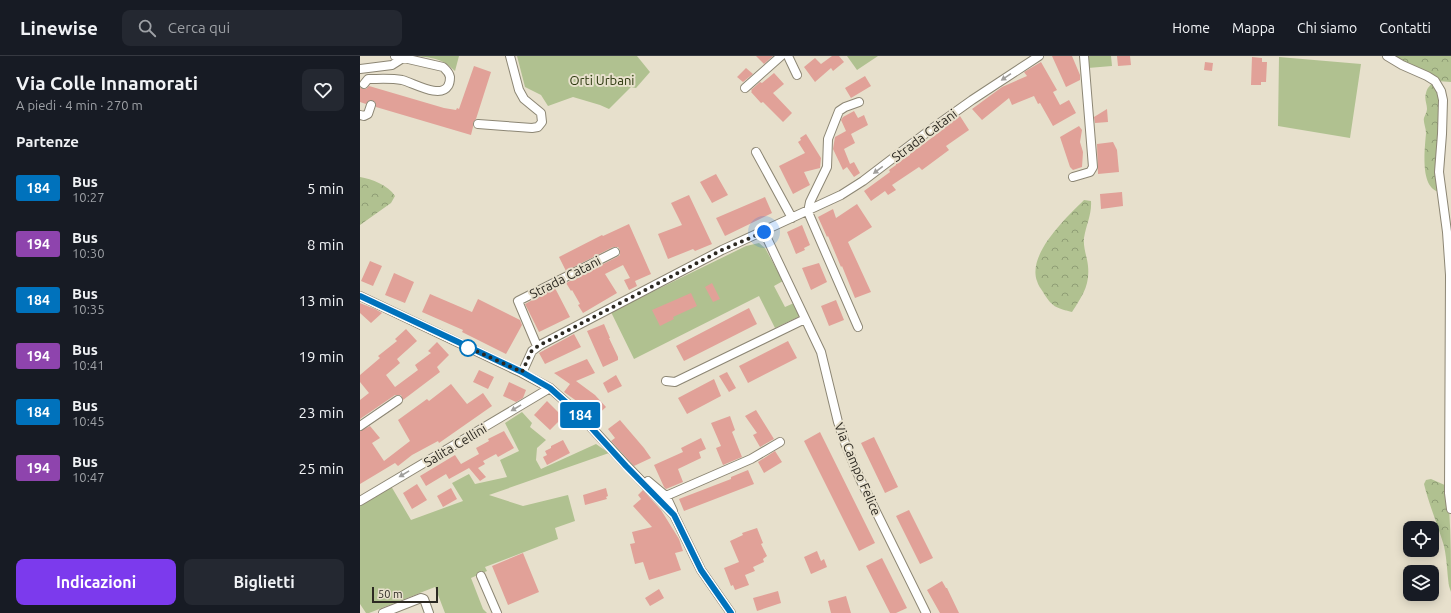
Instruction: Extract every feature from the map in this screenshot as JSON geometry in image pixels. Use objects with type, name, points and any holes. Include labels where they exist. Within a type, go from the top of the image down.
[{"type":"street","points":[[478,124],[532,128],[538,127],[542,122],[541,113],[524,99],[519,90],[510,56]]},
{"type":"street","points":[[745,88],[782,56]]},
{"type":"street","points":[[788,56],[797,75]]},
{"type":"street","name":"Strada Catani","points":[[522,372],[532,350],[537,346],[722,250],[808,212],[857,185],[936,126],[1007,76],[1039,56]]},
{"type":"street","points":[[1073,177],[1090,172],[1093,167],[1084,56]]},
{"type":"street","points":[[1387,56],[1435,81],[1442,91],[1443,100],[1439,172],[1447,232],[1450,275],[1451,509]]},
{"type":"street","points":[[360,69],[392,65],[399,57],[445,68],[450,76],[448,86],[443,90],[436,91],[402,80],[368,80],[364,84]]},
{"type":"street","points":[[858,327],[808,212],[810,202],[827,167],[828,139],[839,111],[859,102]]},
{"type":"street","points":[[360,115],[364,116],[368,114],[370,105]]},
{"type":"street","points":[[756,152],[792,218]]},
{"type":"street","name":"Via Campo Felice","points":[[764,232],[821,352],[838,422],[860,479],[926,613]]},
{"type":"street","name":"Strada Catani","points":[[537,346],[518,301],[615,252]]},
{"type":"street","points":[[360,296],[522,372],[550,388],[577,412],[626,466],[674,515]]},
{"type":"street","points":[[666,381],[675,382],[805,319]]},
{"type":"street","name":"Salita Cellini","points":[[360,501],[550,388]]},
{"type":"street","points":[[360,426],[398,400]]},
{"type":"street","points":[[666,496],[751,459],[780,442]]},
{"type":"street","points":[[639,478],[643,477],[666,496],[701,570],[731,613]]},
{"type":"street","points":[[481,576],[497,613]]},
{"type":"street","points":[[383,613],[421,598],[424,599],[429,613]]},
{"type":"green space","points":[[417,56],[459,56],[455,71],[438,60]]},
{"type":"green space","name":"Orti Urbani","points":[[517,56],[637,56],[650,72],[636,88],[631,87],[609,109],[573,97],[548,106],[541,95],[525,87]]},
{"type":"green space","points":[[847,56],[878,56],[857,70]]},
{"type":"green space","points":[[1087,56],[1111,56],[1112,66],[1088,68]]},
{"type":"green space","points":[[1392,56],[1451,56],[1451,82],[1437,81]]},
{"type":"green space","points":[[1279,57],[1361,64],[1350,138],[1278,126]]},
{"type":"green space","points":[[1435,81],[1441,91],[1440,192],[1433,189],[1429,184],[1426,176],[1424,157],[1426,133],[1424,118],[1427,111],[1425,95],[1430,85]]},
{"type":"green space","points":[[360,177],[379,183],[392,192],[395,196],[391,203],[360,225]]},
{"type":"green space","points":[[1084,200],[1091,201],[1091,210],[1084,238],[1088,266],[1088,279],[1079,301],[1072,312],[1058,308],[1049,301],[1038,284],[1035,270],[1043,248],[1050,237]]},
{"type":"green space","points":[[759,243],[765,248],[783,281],[774,286],[785,307],[794,303],[800,316],[775,328],[759,296],[634,359],[611,312],[746,246]]},
{"type":"green space","points":[[522,412],[532,423],[530,427],[546,440],[537,448],[536,460],[541,469],[596,444],[609,453],[489,495],[523,506],[568,495],[575,521],[555,528],[558,539],[485,567],[487,571],[471,578],[483,609],[487,613],[445,613],[435,587],[366,613],[360,604],[360,505],[391,486],[411,520],[463,501],[452,483],[469,474],[475,484],[507,477],[500,460],[519,451],[505,423]]},
{"type":"green space","points":[[1431,479],[1447,486],[1450,525],[1451,592],[1446,556],[1439,532],[1439,521],[1435,521],[1428,500],[1424,484],[1426,480]]},
{"type":"building","points":[[756,56],[773,56],[764,64]]},
{"type":"building","points":[[832,56],[839,56],[844,62],[833,71],[831,68],[815,82],[804,67],[815,58],[821,64]]},
{"type":"building","points":[[1052,56],[1072,56],[1080,75],[1080,80],[1066,87]]},
{"type":"building","points":[[1117,56],[1130,56],[1131,65],[1118,66]]},
{"type":"building","points":[[1252,57],[1262,58],[1262,62],[1267,62],[1266,82],[1261,82],[1261,85],[1251,85]]},
{"type":"building","points":[[1041,62],[1057,90],[1053,92],[1060,105],[1069,100],[1076,113],[1053,126],[1040,103],[1038,104],[1034,96],[1012,105],[1009,98],[982,120],[972,109],[1002,87],[1027,76],[1024,72]]},
{"type":"building","points":[[1205,62],[1213,63],[1212,71],[1204,70]]},
{"type":"building","points":[[474,66],[491,72],[476,119],[473,123],[471,135],[376,107],[375,102],[372,100],[368,101],[366,104],[360,102],[360,88],[366,89],[369,86],[444,108],[456,110],[457,108],[459,109]]},
{"type":"building","points":[[746,68],[753,74],[743,82],[737,77]]},
{"type":"building","points":[[774,73],[784,84],[773,93],[792,113],[783,122],[751,92],[751,90],[760,82],[762,83]]},
{"type":"building","points":[[865,76],[871,86],[851,98],[845,88]]},
{"type":"building","points":[[1107,109],[1108,122],[1095,123],[1094,117]]},
{"type":"building","points":[[854,111],[858,118],[864,115],[868,125],[851,134],[855,143],[844,149],[850,164],[854,162],[860,173],[854,177],[847,167],[843,170],[833,149],[835,137],[846,131],[841,120],[843,117]]},
{"type":"building","points":[[960,116],[969,130],[946,146],[949,150],[922,170],[919,167],[892,185],[896,190],[888,195],[885,191],[871,201],[864,191],[890,172],[889,170],[896,164]]},
{"type":"building","points":[[1079,126],[1082,130],[1080,142],[1083,152],[1082,167],[1073,170],[1070,167],[1060,137]]},
{"type":"building","points":[[806,134],[821,158],[820,168],[804,172],[810,185],[793,194],[779,166],[805,153],[798,142],[801,140],[800,138]]},
{"type":"building","points":[[1113,142],[1117,150],[1119,172],[1098,174],[1097,144]]},
{"type":"building","points":[[716,174],[728,195],[712,203],[700,182]]},
{"type":"building","points":[[1122,192],[1123,206],[1101,209],[1100,194]]},
{"type":"building","points":[[689,195],[712,244],[695,251],[693,249],[668,259],[658,234],[682,225],[671,203]]},
{"type":"building","points":[[765,197],[772,213],[725,236],[716,218]]},
{"type":"building","points":[[857,204],[872,227],[848,242],[871,292],[855,298],[842,266],[841,267],[818,217],[833,209],[836,218]]},
{"type":"building","points":[[629,224],[651,274],[635,281],[637,286],[629,290],[624,280],[630,278],[623,265],[605,274],[617,293],[583,313],[578,305],[580,304],[566,283],[617,257],[620,255],[620,250],[618,247],[613,247],[566,271],[559,257],[602,235],[603,236]]},
{"type":"building","points":[[802,225],[810,245],[804,248],[805,250],[796,254],[787,232]]},
{"type":"building","points":[[370,261],[382,266],[373,286],[361,281]]},
{"type":"building","points":[[819,263],[827,282],[811,290],[802,268]]},
{"type":"building","points":[[394,273],[414,282],[405,303],[385,295]]},
{"type":"building","points":[[712,283],[720,299],[713,302],[705,287]]},
{"type":"building","points":[[555,288],[570,317],[539,332],[525,304]]},
{"type":"building","points":[[691,293],[697,306],[673,317],[674,319],[660,326],[652,310]]},
{"type":"building","points":[[430,294],[472,312],[478,299],[520,320],[522,325],[506,354],[462,332],[463,330],[422,312]]},
{"type":"building","points":[[836,300],[844,320],[829,326],[821,306]]},
{"type":"building","points":[[360,303],[382,313],[371,323],[360,313]]},
{"type":"building","points":[[749,308],[757,324],[684,361],[676,346]]},
{"type":"building","points":[[604,324],[618,360],[603,367],[587,331]]},
{"type":"building","points":[[406,329],[417,341],[397,359],[400,363],[386,375],[395,387],[418,370],[415,365],[431,353],[428,351],[437,342],[449,355],[437,367],[440,372],[403,400],[401,395],[395,395],[360,419],[360,400],[369,393],[360,382],[360,375],[380,358],[378,356],[397,341],[395,339]]},
{"type":"building","points":[[574,334],[581,347],[545,364],[539,353]]},
{"type":"building","points":[[788,341],[797,358],[748,383],[739,366]]},
{"type":"building","points":[[587,359],[595,373],[576,381],[595,395],[606,407],[592,420],[576,404],[578,402],[564,392],[570,384],[554,373]]},
{"type":"building","points":[[479,370],[494,377],[488,389],[473,382]]},
{"type":"building","points":[[727,372],[736,388],[729,392],[719,376]]},
{"type":"building","points":[[616,375],[622,386],[608,393],[603,383]]},
{"type":"building","points":[[714,379],[721,396],[687,414],[678,398]]},
{"type":"building","points":[[509,382],[526,390],[523,398],[516,402],[503,396]]},
{"type":"building","points":[[451,384],[467,404],[483,393],[492,406],[439,443],[438,441],[412,455],[398,466],[395,463],[360,484],[360,431],[370,426],[380,438],[372,443],[384,461],[410,441],[398,420],[427,399],[429,401]]},
{"type":"building","points":[[547,401],[562,416],[568,411],[578,421],[568,430],[559,421],[550,430],[534,415]]},
{"type":"building","points":[[756,410],[774,439],[760,447],[753,435],[757,433],[745,416]]},
{"type":"building","points":[[730,416],[735,430],[732,432],[742,457],[723,465],[716,448],[721,446],[711,423]]},
{"type":"building","points":[[620,420],[651,458],[634,466],[611,441],[615,438],[608,429]]},
{"type":"building","points":[[504,431],[514,448],[498,457],[496,454],[483,461],[485,464],[478,468],[486,477],[480,481],[469,468],[449,479],[446,474],[426,486],[420,476],[455,455],[461,464],[479,454],[476,448],[489,441],[488,439]]},
{"type":"building","points":[[820,432],[875,543],[859,551],[804,441]]},
{"type":"building","points":[[874,437],[898,487],[885,493],[861,443]]},
{"type":"building","points":[[701,438],[706,449],[699,452],[701,458],[678,469],[683,482],[666,489],[654,465],[683,452],[681,448]]},
{"type":"building","points":[[563,440],[570,453],[547,465],[543,457],[547,455],[545,451]]},
{"type":"building","points":[[775,451],[782,462],[764,473],[758,462]]},
{"type":"building","points":[[748,470],[754,484],[684,511],[679,499],[731,479],[731,477]]},
{"type":"building","points":[[417,484],[427,500],[412,509],[403,493]]},
{"type":"building","points":[[451,488],[457,499],[443,507],[437,496]]},
{"type":"building","points":[[606,488],[608,496],[606,497],[607,499],[585,505],[583,495]]},
{"type":"building","points":[[643,490],[661,510],[679,539],[683,551],[675,553],[681,570],[649,580],[643,562],[635,564],[630,544],[635,543],[632,532],[652,527],[633,506],[641,499],[638,495]]},
{"type":"building","points":[[909,510],[933,558],[920,564],[896,516]]},
{"type":"building","points":[[757,528],[763,543],[761,544],[767,556],[763,559],[764,562],[753,567],[755,571],[745,575],[749,585],[735,590],[733,585],[731,586],[724,568],[739,562],[730,541],[743,535],[742,533]]},
{"type":"building","points":[[817,551],[821,561],[824,559],[827,567],[811,574],[804,557]]},
{"type":"building","points":[[523,553],[539,592],[508,605],[492,566]]},
{"type":"building","points":[[882,558],[907,608],[896,613],[890,613],[866,566]]},
{"type":"building","points":[[942,581],[959,613],[940,613],[927,590]]},
{"type":"building","points":[[659,589],[664,598],[650,606],[645,598]]},
{"type":"building","points":[[778,591],[781,603],[757,611],[753,598]]},
{"type":"building","points":[[846,596],[851,613],[831,613],[828,601]]},
{"type":"bus line","name":"184","points":[[360,296],[522,372],[550,388],[577,412],[626,466],[674,515],[701,570],[731,613]]},
{"type":"route","points":[[468,348],[463,345],[522,372],[532,350],[540,345],[722,250],[764,232]]}]
